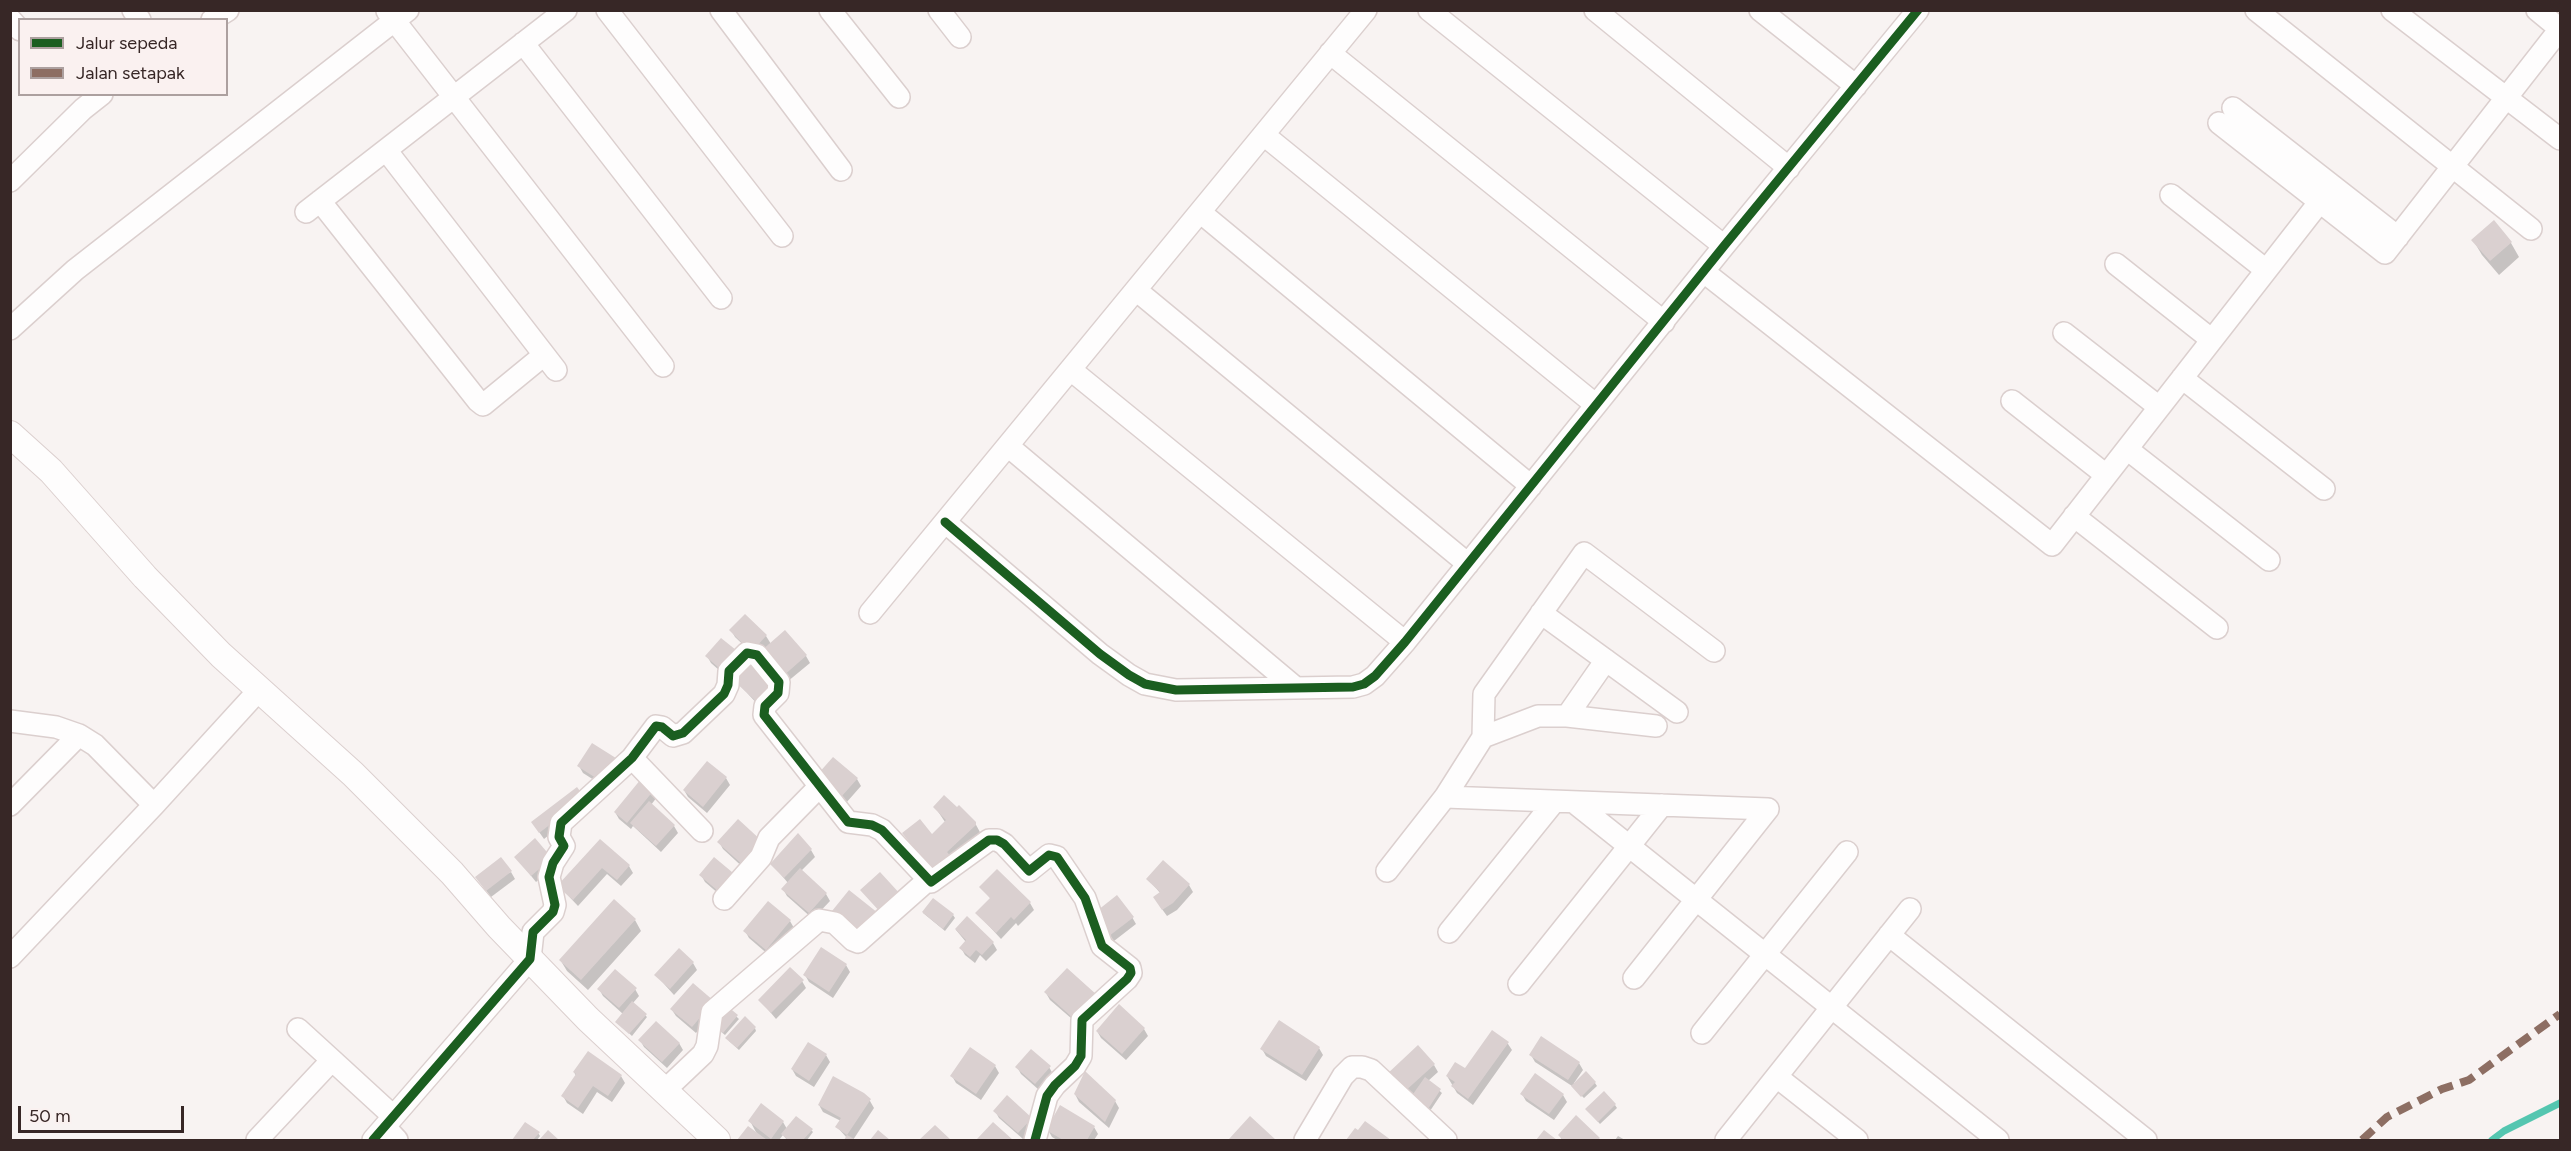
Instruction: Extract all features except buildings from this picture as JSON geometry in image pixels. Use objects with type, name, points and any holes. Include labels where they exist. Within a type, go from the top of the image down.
[{"type":"street","points":[[215,18],[228,10]]},
{"type":"street","points":[[386,150],[550,362],[483,405],[313,206],[566,10]]},
{"type":"street","points":[[607,10],[782,236]]},
{"type":"street","points":[[721,10],[841,170]]},
{"type":"street","points":[[830,10],[899,97]]},
{"type":"street","points":[[939,10],[960,37]]},
{"type":"street","points":[[870,613],[1366,10]]},
{"type":"street","points":[[1429,10],[1724,246]]},
{"type":"street","points":[[1595,10],[1789,168]]},
{"type":"street","points":[[1760,10],[1856,86]]},
{"type":"street","points":[[945,522],[1100,654],[1145,684],[1176,690],[1353,687],[1364,684],[1375,676],[1405,642],[1724,246],[1918,10]]},
{"type":"street","points":[[2256,10],[2531,228]]},
{"type":"street","points":[[2392,10],[2560,140]]},
{"type":"street","points":[[2226,115],[2326,194],[2398,237],[2560,29],[2537,10]]},
{"type":"street","points":[[10,329],[75,270],[396,14],[454,97],[663,366]]},
{"type":"street","points":[[524,43],[721,298]]},
{"type":"street","points":[[1330,53],[1664,322]]},
{"type":"street","points":[[10,181],[77,102],[96,96]]},
{"type":"street","points":[[1264,135],[1596,405]]},
{"type":"street","points":[[1704,272],[2052,545],[2326,194]]},
{"type":"street","points":[[2171,195],[2266,270]]},
{"type":"street","points":[[1200,212],[1531,486]]},
{"type":"street","points":[[2116,264],[2212,340]]},
{"type":"street","points":[[1136,290],[1468,564]]},
{"type":"street","points":[[2064,333],[2159,407]]},
{"type":"street","points":[[1071,370],[1405,642]]},
{"type":"street","points":[[2182,378],[2324,489]]},
{"type":"street","points":[[2012,401],[2106,476]]},
{"type":"street","points":[[10,434],[51,471],[145,577],[221,655],[361,782],[452,873],[588,1019],[717,1140]]},
{"type":"street","points":[[1008,446],[1296,688]]},
{"type":"street","points":[[2127,449],[2269,560]]},
{"type":"street","points":[[2074,516],[2217,628]]},
{"type":"street","points":[[1387,871],[1445,797],[1483,737],[1484,694],[1584,553],[1714,651]]},
{"type":"street","points":[[1541,613],[1677,712]]},
{"type":"street","points":[[298,1029],[332,1060],[387,1131],[530,959],[533,932],[553,912],[555,905],[549,877],[553,863],[564,846],[559,837],[561,823],[632,758],[656,726],[662,727],[673,736],[683,733],[724,694],[728,685],[729,671],[747,653],[757,655],[779,682],[778,693],[765,706],[764,715],[848,822],[872,825],[882,830],[916,863],[928,880],[934,882],[989,840],[997,840],[1004,844],[1029,872],[1049,855],[1057,857],[1085,898],[1102,946],[1131,970],[1130,976],[1115,992],[1082,1020],[1081,1056],[1075,1066],[1047,1096],[1035,1140]]},
{"type":"street","points":[[1567,716],[1606,660]]},
{"type":"street","points":[[10,957],[260,690]]},
{"type":"street","points":[[1483,737],[1538,716],[1567,716],[1656,726]]},
{"type":"street","points":[[10,722],[56,727],[79,735],[95,745],[154,805]]},
{"type":"street","points":[[10,805],[79,735]]},
{"type":"street","points":[[632,758],[702,831]]},
{"type":"street","points":[[724,899],[761,857],[769,838],[819,787]]},
{"type":"street","points":[[1445,797],[1768,809],[1634,978]]},
{"type":"street","points":[[1565,802],[1629,846],[1998,1140]]},
{"type":"street","points":[[1449,932],[1565,802]]},
{"type":"street","points":[[1519,984],[1662,805]]},
{"type":"street","points":[[1702,1033],[1847,852]]},
{"type":"street","points":[[664,1091],[703,1054],[707,1046],[712,1012],[819,920],[835,923],[858,942],[928,880]]},
{"type":"street","points":[[1726,1140],[1910,909]]},
{"type":"street","points":[[1889,935],[2146,1140]]},
{"type":"street","points":[[257,1140],[332,1060]]},
{"type":"street","points":[[1305,1140],[1343,1076],[1352,1067],[1371,1070],[1446,1140]]},
{"type":"street","points":[[1777,1077],[1857,1140]]},
{"type":"waterway","points":[[2492,1140],[2504,1131],[2560,1103]]},
{"type":"marked path","points":[[2362,1140],[2387,1117],[2442,1089],[2469,1080],[2560,1014]]},
{"type":"cycle path","points":[[945,522],[1100,654],[1145,684],[1176,690],[1353,687],[1364,684],[1375,676],[1405,642],[1724,246],[1918,10]]},
{"type":"cycle path","points":[[373,1140],[530,959],[533,932],[553,912],[555,905],[549,877],[553,863],[564,846],[559,837],[561,823],[632,758],[656,726],[662,727],[673,736],[683,733],[724,694],[728,685],[729,671],[747,653],[757,655],[779,682],[778,693],[765,706],[764,715],[848,822],[872,825],[882,830],[931,882],[989,840],[997,840],[1004,844],[1029,871],[1049,855],[1057,857],[1085,898],[1102,946],[1130,968],[1131,973],[1127,979],[1082,1020],[1081,1056],[1075,1066],[1047,1096],[1035,1140]]}]
